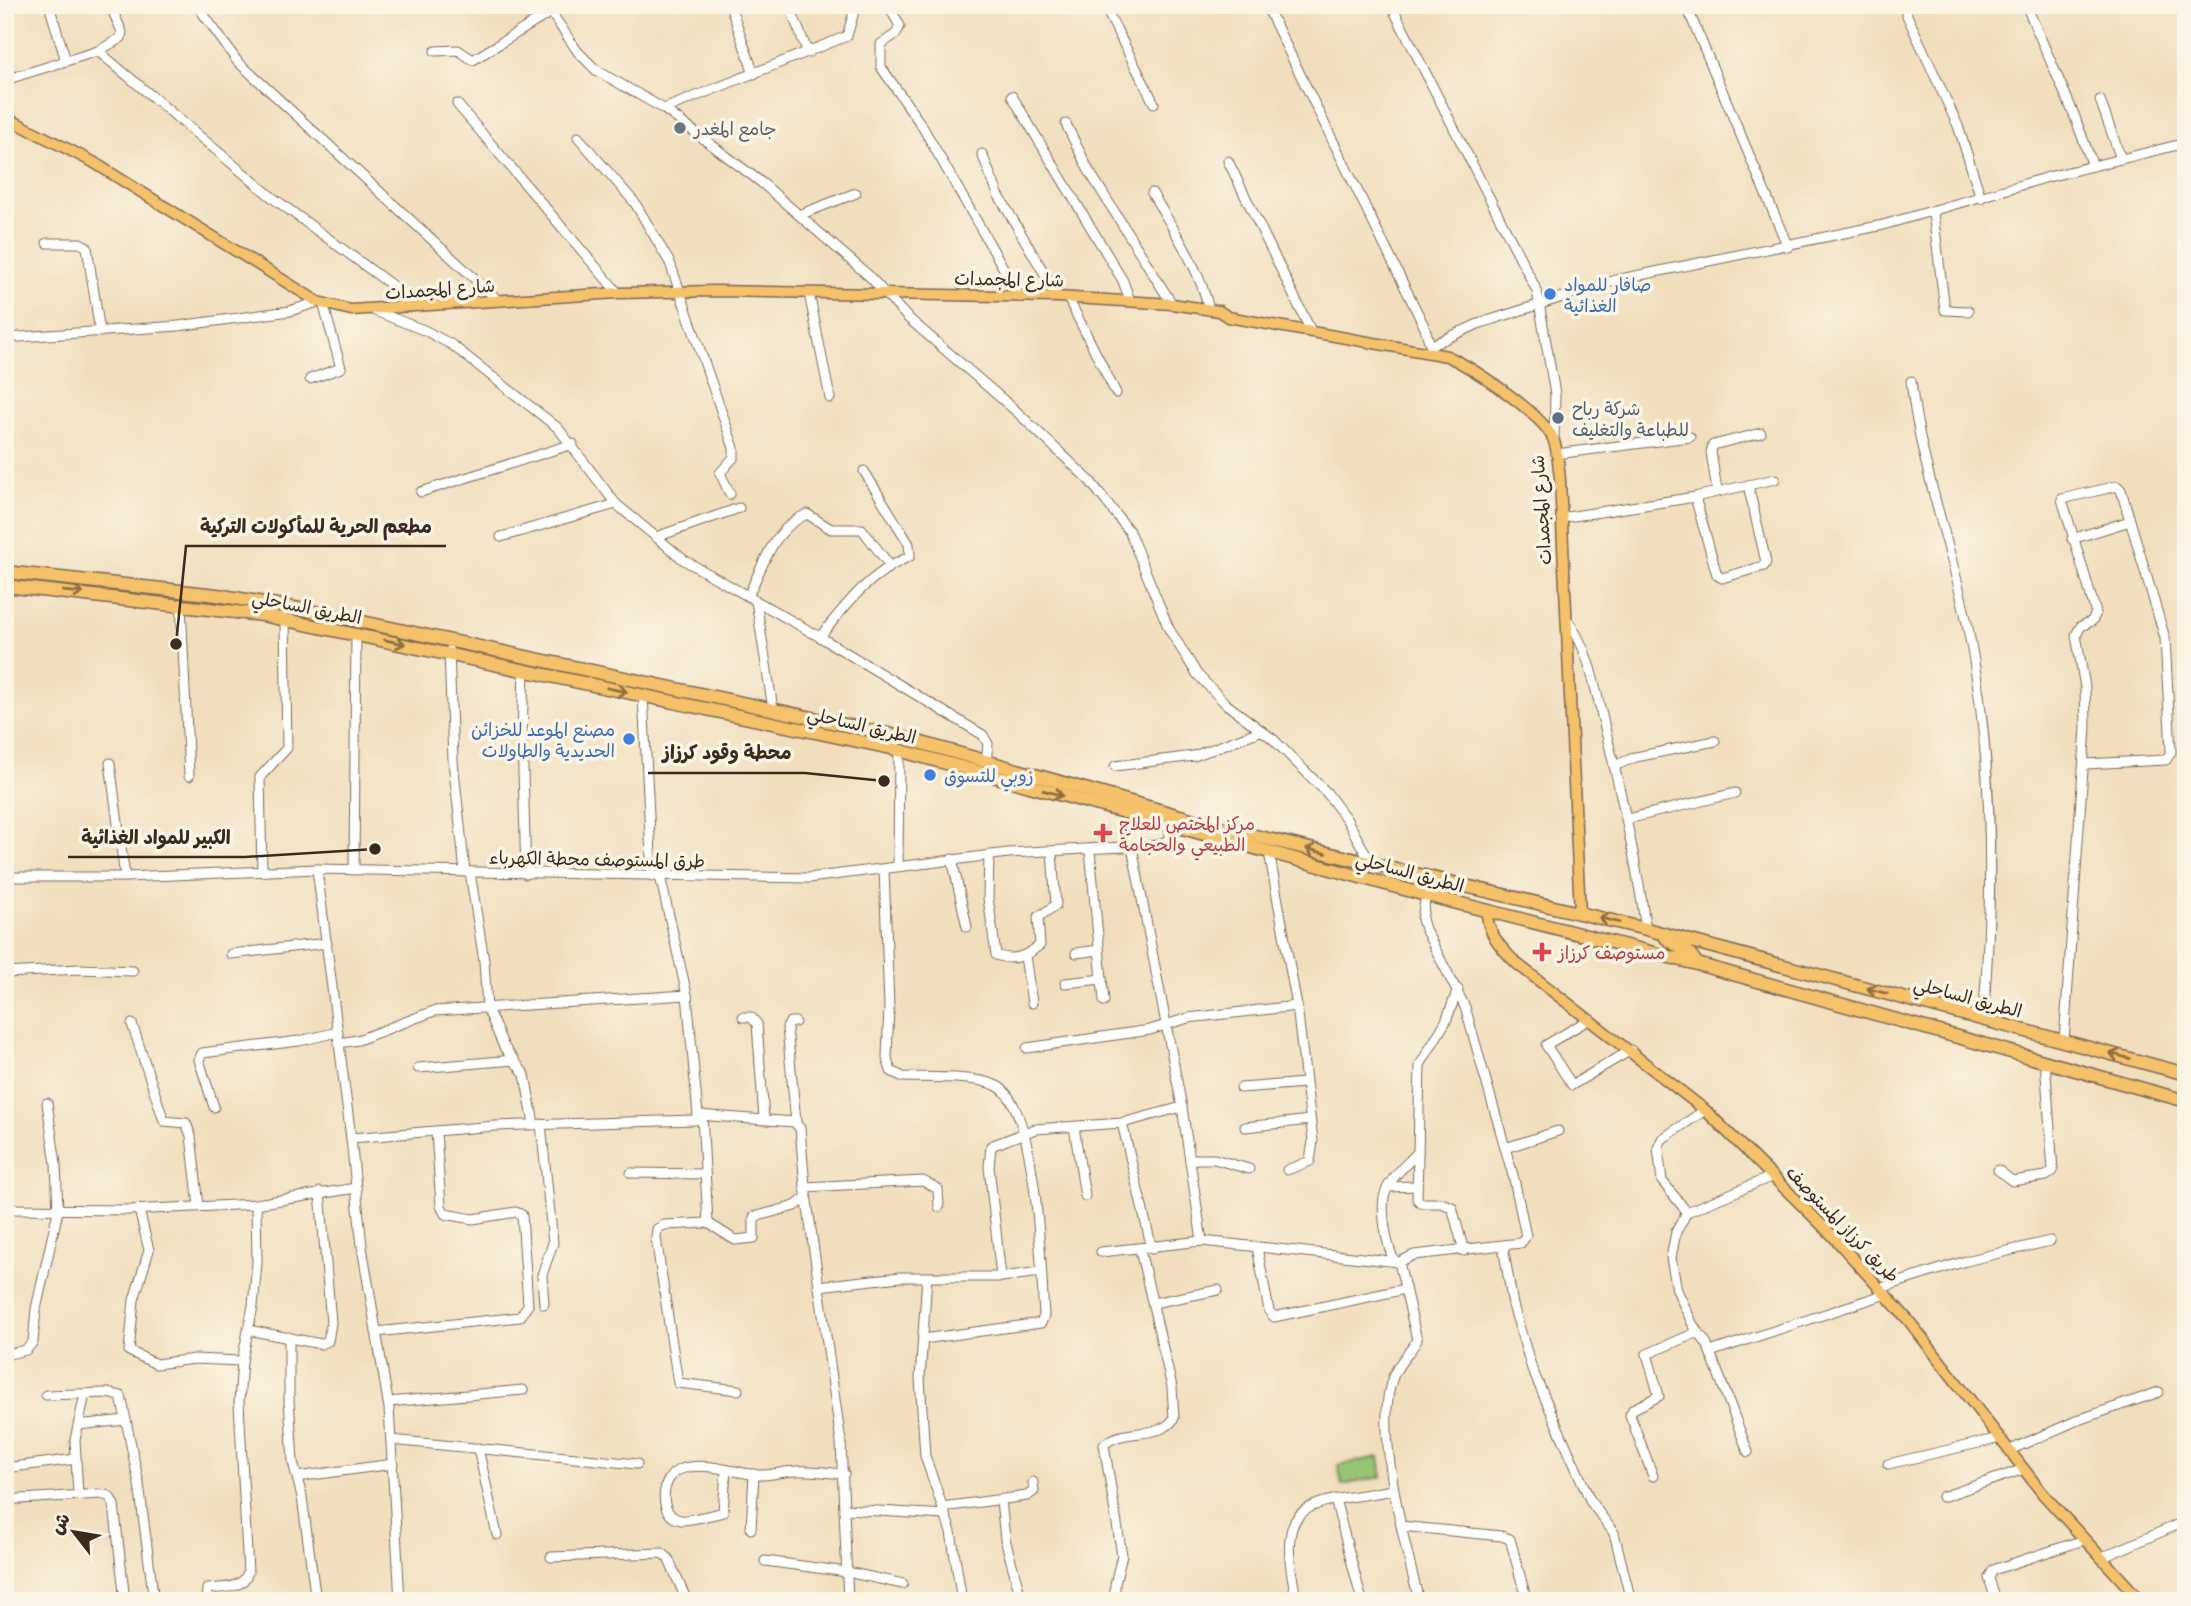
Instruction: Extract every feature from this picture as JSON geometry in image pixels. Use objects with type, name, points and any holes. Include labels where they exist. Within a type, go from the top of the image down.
[{"type":"highway","name":"الطريق الساحلي","points":[[5,572],[260,602],[449,647],[773,709],[897,736],[1269,852],[1697,964],[2186,1101]]},
{"type":"highway","name":"الطريق الساحلي","points":[[5,586],[181,604],[449,647],[524,670],[899,750],[1169,819],[1580,913],[2186,1074]]},
{"type":"highway","name":"الطريق الساحلي","points":[[1653,931],[1690,954],[1697,964]]},
{"type":"main road","name":"شارع المجمدات","points":[[5,117],[93,162],[320,302],[351,310],[375,311],[618,293],[681,291],[1063,297],[1172,304],[1209,310],[1228,317],[1430,349],[1447,356],[1480,374],[1522,407],[1554,440],[1561,518],[1580,913]]},
{"type":"main road","name":"طريق كرزاز المستوصف","points":[[1487,910],[1488,924],[1507,954],[1631,1049],[1705,1110],[1773,1175],[1884,1291],[2024,1469],[2137,1597]]},
{"type":"street","points":[[49,5],[65,61]]},
{"type":"street","points":[[5,80],[98,51],[122,35],[110,5]]},
{"type":"street","points":[[197,5],[237,61],[499,302]]},
{"type":"street","points":[[730,5],[754,74]]},
{"type":"street","points":[[789,5],[808,53]]},
{"type":"street","points":[[664,109],[847,36],[856,5]]},
{"type":"street","points":[[888,5],[900,26],[896,34],[881,44],[881,66],[922,126],[1020,297]]},
{"type":"street","points":[[1104,5],[1154,103]]},
{"type":"street","points":[[1266,5],[1430,349],[1478,324],[1616,280],[1788,247],[1933,213],[2093,166],[2186,143]]},
{"type":"street","points":[[1391,5],[1430,86],[1532,277],[1541,305],[1555,394],[1554,440]]},
{"type":"street","points":[[1686,5],[1788,247]]},
{"type":"street","points":[[2026,5],[2073,112],[2093,166]]},
{"type":"street","points":[[435,51],[458,50],[473,60],[548,9],[578,52],[596,70],[664,109],[799,215],[869,276],[907,317],[1016,411],[1109,502],[1129,531],[1169,629],[1191,664],[1226,704],[1273,739],[1327,793],[1347,820],[1372,865]]},
{"type":"street","points":[[1906,13],[1958,126],[1981,198]]},
{"type":"street","points":[[98,51],[273,198],[421,307]]},
{"type":"street","points":[[1012,96],[1123,281],[1130,301]]},
{"type":"street","points":[[2100,100],[2121,159]]},
{"type":"street","points":[[457,104],[618,293]]},
{"type":"street","points":[[1066,124],[1089,171],[1172,304]]},
{"type":"street","points":[[578,137],[635,203],[670,263],[734,448],[734,457],[720,473],[730,494]]},
{"type":"street","points":[[982,154],[998,194],[1063,297],[1116,393]]},
{"type":"street","points":[[1228,161],[1311,331]]},
{"type":"street","points":[[799,215],[856,193]]},
{"type":"street","points":[[1152,193],[1183,247],[1206,295],[1209,310]]},
{"type":"street","points":[[1933,213],[1945,309],[1968,311]]},
{"type":"street","points":[[47,243],[80,243],[87,247],[100,332]]},
{"type":"street","points":[[809,293],[830,398]]},
{"type":"street","points":[[5,338],[178,326],[290,311],[320,302],[341,368],[310,379]]},
{"type":"street","points":[[375,311],[426,331],[452,345],[558,428],[573,444],[616,504],[684,560],[820,637],[983,735],[988,744],[986,762]]},
{"type":"street","points":[[1911,381],[1923,461],[1949,548],[1968,626],[1982,722],[1991,846],[1984,1009],[1988,1020]]},
{"type":"street","points":[[1717,491],[1711,452],[1713,445],[1761,433]]},
{"type":"street","points":[[1556,454],[1690,437]]},
{"type":"street","points":[[421,492],[573,444]]},
{"type":"street","points":[[820,637],[847,601],[890,566],[910,556],[909,544],[864,471]]},
{"type":"street","points":[[1561,518],[1695,497],[1775,479]]},
{"type":"street","points":[[1695,497],[1717,575],[1721,578],[1764,566],[1766,562],[1748,485]]},
{"type":"street","points":[[2064,1041],[2085,764],[2087,702],[2076,635],[2081,626],[2092,621],[2096,613],[2062,499],[2119,487],[2165,638],[2171,756],[2166,760],[2085,764]]},
{"type":"street","points":[[501,537],[616,504]]},
{"type":"street","points":[[656,537],[739,508]]},
{"type":"street","points":[[773,709],[752,598],[774,543],[792,522],[807,514],[831,529],[862,528],[890,566]]},
{"type":"street","points":[[2072,539],[2130,521]]},
{"type":"street","points":[[181,604],[189,776]]},
{"type":"street","points":[[1565,617],[1583,645],[1653,931]]},
{"type":"street","points":[[262,872],[260,777],[286,748],[285,620]]},
{"type":"street","points":[[354,870],[356,634]]},
{"type":"street","points":[[449,647],[453,761],[467,872],[484,961],[488,1008],[504,1047],[527,1081],[538,1124],[553,1243],[542,1275],[544,1304]]},
{"type":"street","points":[[524,670],[522,736],[526,874]]},
{"type":"street","points":[[643,695],[656,876],[687,995],[708,1223]]},
{"type":"street","points":[[1115,766],[1194,756],[1260,731]]},
{"type":"street","points":[[1614,766],[1636,757],[1715,741]]},
{"type":"street","points":[[898,866],[899,750]]},
{"type":"street","points":[[110,763],[125,877]]},
{"type":"street","points":[[1627,818],[1735,793]]},
{"type":"street","name":"طرق المستوصف محطة الكهرباء","points":[[5,877],[125,877],[317,869],[810,878],[989,855],[1132,848],[1168,842],[1169,819]]},
{"type":"street","points":[[1132,848],[1182,1107],[1202,1241]]},
{"type":"street","points":[[1090,850],[1104,1001]]},
{"type":"street","points":[[1269,852],[1297,1006],[1310,1120],[1312,1157],[1308,1163],[1287,1170]]},
{"type":"street","points":[[989,855],[988,898],[996,955],[1014,958],[1025,956],[1041,943],[1038,917],[1056,905],[1052,853]]},
{"type":"street","points":[[952,859],[967,926]]},
{"type":"street","points":[[317,869],[356,1188],[388,1402],[400,1601]]},
{"type":"street","points":[[884,869],[889,1006],[887,1058],[891,1071],[903,1077],[992,1084],[1011,1100],[1023,1134],[1038,1220],[1044,1316],[1038,1325],[923,1339]]},
{"type":"street","points":[[1101,1252],[1152,1249],[1202,1241],[1397,1262],[1413,1255],[1521,1243],[1526,1236],[1505,1148],[1458,989],[1422,919],[1426,895]]},
{"type":"street","points":[[231,954],[327,943]]},
{"type":"street","points":[[1076,953],[1098,950]]},
{"type":"street","points":[[1025,956],[1032,1003]]},
{"type":"street","points":[[5,973],[79,969],[133,971]]},
{"type":"street","points":[[1065,983],[1102,979]]},
{"type":"street","points":[[1458,989],[1446,1021],[1420,1065],[1417,1186],[1420,1203],[1441,1203],[1455,1211],[1464,1251]]},
{"type":"street","points":[[339,1043],[358,1040],[434,1011],[687,995]]},
{"type":"street","points":[[1027,1048],[1104,1038],[1188,1018],[1297,1006]]},
{"type":"street","points":[[743,1017],[751,1017],[757,1024],[764,1119]]},
{"type":"street","points":[[1590,1019],[1546,1045],[1572,1085],[1631,1049]]},
{"type":"street","points":[[795,1022],[790,1022],[787,1028],[796,1122],[800,1128],[806,1198],[844,1474],[848,1601]]},
{"type":"street","points":[[132,1024],[164,1121],[186,1123],[191,1136],[199,1206]]},
{"type":"street","points":[[214,1107],[199,1060],[202,1053],[299,1041],[338,1032]]},
{"type":"street","points":[[418,1068],[514,1060]]},
{"type":"street","points":[[1998,1170],[2012,1181],[2050,1175],[2053,1171],[2045,1061]]},
{"type":"street","points":[[1241,1088],[1305,1083]]},
{"type":"street","points":[[5,1355],[26,1350],[33,1342],[36,1309],[58,1211],[56,1164],[47,1103]]},
{"type":"street","points":[[1001,1277],[989,1151],[991,1146],[1035,1129],[1122,1123],[1182,1107]]},
{"type":"street","points":[[1687,1212],[1662,1181],[1658,1148],[1662,1139],[1705,1110]]},
{"type":"street","points":[[351,1138],[538,1124],[690,1121],[700,1115],[796,1122]]},
{"type":"street","points":[[1245,1127],[1310,1120]]},
{"type":"street","points":[[1122,1123],[1152,1249]]},
{"type":"street","points":[[1074,1127],[1085,1196]]},
{"type":"street","points":[[1505,1148],[1558,1131]]},
{"type":"street","points":[[376,1332],[520,1317],[528,1306],[522,1215],[516,1212],[461,1219],[445,1214],[441,1206],[436,1132]]},
{"type":"street","points":[[1418,1152],[1384,1194],[1384,1224],[1390,1252],[1397,1262],[1405,1289],[1416,1340],[1393,1375],[1390,1386],[1389,1437],[1393,1490],[1419,1601]]},
{"type":"street","points":[[1191,1159],[1214,1159],[1249,1169]]},
{"type":"street","points":[[631,1173],[705,1174]]},
{"type":"street","points":[[1748,1452],[1710,1352],[1671,1273],[1673,1241],[1687,1212],[1773,1175]]},
{"type":"street","points":[[805,1187],[923,1181],[938,1189],[939,1206]]},
{"type":"street","points":[[1388,1187],[1417,1186]]},
{"type":"street","points":[[5,1209],[138,1210],[256,1204],[356,1188]]},
{"type":"street","points":[[248,1330],[321,1344],[328,1341],[331,1333],[320,1192]]},
{"type":"street","points":[[738,1391],[681,1384],[676,1379],[655,1233],[664,1225],[708,1223],[735,1240],[754,1238],[754,1217],[795,1206],[806,1198]]},
{"type":"street","points":[[206,1601],[206,1589],[238,1585],[246,1579],[248,1572],[240,1438],[242,1361],[257,1263],[256,1204]]},
{"type":"street","points":[[138,1210],[149,1250],[134,1300],[128,1351],[156,1364],[194,1359],[242,1361]]},
{"type":"street","points":[[1710,1352],[1966,1261],[2050,1241]]},
{"type":"street","points":[[1503,1246],[1513,1305],[1532,1369],[1591,1502],[1614,1533],[1631,1601]]},
{"type":"street","points":[[1257,1247],[1269,1311],[1273,1317],[1364,1301],[1405,1289]]},
{"type":"street","points":[[1115,1601],[1115,1584],[1122,1555],[1113,1515],[1104,1445],[1115,1438],[1165,1427],[1174,1418],[1172,1387],[1140,1250]]},
{"type":"street","points":[[818,1286],[927,1277],[1001,1277],[1041,1272]]},
{"type":"street","points":[[927,1277],[920,1391],[925,1456],[951,1532],[962,1601]]},
{"type":"street","points":[[1153,1303],[1218,1290]]},
{"type":"street","points":[[1653,1476],[1630,1415],[1633,1409],[1659,1396],[1647,1354],[1698,1332]]},
{"type":"street","points":[[289,1337],[289,1400],[296,1477],[316,1601]]},
{"type":"street","points":[[388,1402],[523,1390]]},
{"type":"street","points":[[2010,1450],[2078,1420],[2159,1392]]},
{"type":"street","points":[[46,1395],[116,1393],[121,1396],[139,1484],[154,1601]]},
{"type":"street","points":[[78,1495],[78,1425],[85,1394]]},
{"type":"street","points":[[78,1425],[126,1420]]},
{"type":"street","points":[[1888,1464],[2000,1438]]},
{"type":"street","points":[[391,1440],[637,1464]]},
{"type":"street","points":[[478,1448],[497,1535]]},
{"type":"street","points":[[5,1468],[76,1459]]},
{"type":"street","points":[[296,1477],[393,1464]]},
{"type":"street","points":[[726,1470],[723,1511],[685,1521],[671,1514],[664,1498],[664,1487],[673,1472],[688,1467],[726,1470],[754,1474],[803,1471],[844,1474]]},
{"type":"street","points":[[1942,1497],[2024,1469]]},
{"type":"street","points":[[751,1529],[754,1474]]},
{"type":"street","points":[[845,1509],[944,1511],[1032,1494],[1033,1482]]},
{"type":"street","points":[[1270,1601],[1296,1598],[1289,1546],[1292,1521],[1311,1505],[1393,1490]]},
{"type":"street","points":[[5,1500],[106,1494],[112,1499],[125,1601]]},
{"type":"street","points":[[1335,1499],[1362,1601]]},
{"type":"street","points":[[1001,1500],[1005,1539],[1022,1601]]},
{"type":"street","points":[[2101,1558],[2186,1521]]},
{"type":"street","points":[[1401,1526],[1501,1535],[1510,1539],[1527,1601]]},
{"type":"street","points":[[1996,1601],[1989,1578],[1993,1570],[2084,1540]]},
{"type":"street","points":[[551,1557],[662,1553],[668,1558],[687,1601]]},
{"type":"street","points":[[765,1561],[846,1572],[903,1584]]},
{"type":"street","points":[[2122,1601],[2137,1597]]},
{"type":"green space","points":[[1379,1457],[1382,1477],[1342,1485],[1338,1465]]},
{"type":"place","name":"جامع المغدر","points":[[680,128]]},
{"type":"place","name":"صافار للمواد الغذائية","points":[[1550,294]]},
{"type":"place","name":"شركة رباح للطباعة والتغليف","points":[[1558,418]]},
{"type":"place","name":"مطعم الحرية للمأكولات التركية","points":[[176,644]]},
{"type":"place","name":"مصنع الموعد للخزائن الحديدية والطاولات","points":[[629,739]]},
{"type":"place","name":"زوبي للتسوق","points":[[930,775]]},
{"type":"place","name":"محطة وقود كرزاز","points":[[884,781]]},
{"type":"place","name":"مركز المختص للعلاج الطبيعي والحجامة","points":[[1103,833]]},
{"type":"place","name":"الكبير للمواد الغذائية","points":[[375,849]]},
{"type":"place","name":"مستوصف كرزاز","points":[[1542,952]]}]
